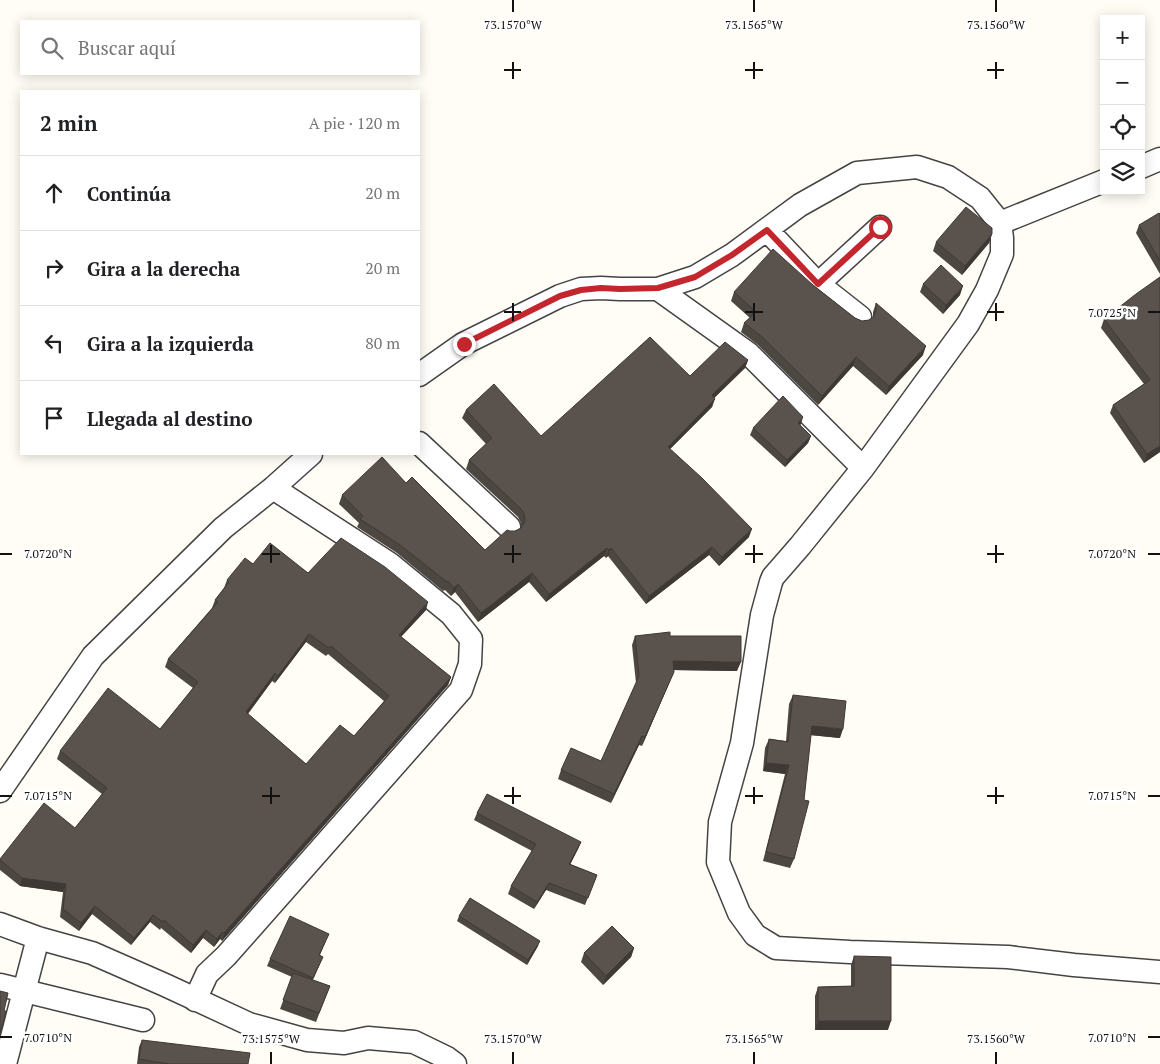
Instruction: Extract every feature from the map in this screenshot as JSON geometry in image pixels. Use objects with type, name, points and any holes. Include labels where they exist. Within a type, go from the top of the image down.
[{"type":"street","points":[[1145,165],[1160,159]]},
{"type":"street","points":[[420,374],[464,344],[560,296],[581,290],[601,288],[658,288],[695,277],[732,255],[800,205],[856,174],[917,167],[948,177],[980,198],[1000,223],[1002,238],[1002,254],[987,290],[968,324],[863,468],[771,582],[762,615],[742,743],[720,822],[718,862],[739,913],[755,935],[776,948],[1008,957],[1160,972]]},
{"type":"street","points":[[1000,223],[1100,184]]},
{"type":"street","points":[[818,284],[880,227]]},
{"type":"street","points":[[767,230],[818,284],[860,317]]},
{"type":"street","points":[[658,288],[749,354],[863,468]]},
{"type":"street","points":[[420,444],[509,527]]},
{"type":"street","points":[[0,792],[93,656],[223,528],[273,488],[310,455]]},
{"type":"street","points":[[195,1000],[207,974],[226,956],[461,690],[470,664],[471,639],[451,614],[390,564],[273,488]]},
{"type":"street","points":[[0,924],[38,938],[92,953],[166,985],[248,1024],[308,1040],[344,1043],[368,1038],[414,1042],[447,1058],[455,1064]]},
{"type":"street","points":[[5,1064],[38,938]]},
{"type":"street","points":[[0,985],[143,1020]]},
{"type":"building","points":[[966,207],[992,228],[992,234],[965,266],[936,242]]},
{"type":"building","points":[[1160,214],[1160,261],[1139,225]]},
{"type":"building","points":[[773,249],[813,285],[855,318],[862,321],[869,320],[874,316],[876,303],[926,346],[889,386],[856,357],[822,396],[761,336],[744,323],[756,312],[734,292]]},
{"type":"building","points":[[941,265],[963,286],[946,305],[923,284]]},
{"type":"building","points":[[1160,277],[1160,446],[1147,454],[1113,405],[1150,380],[1104,319]]},
{"type":"building","points":[[650,337],[690,376],[725,342],[748,360],[712,395],[715,399],[668,447],[702,478],[752,529],[722,557],[712,547],[649,596],[611,548],[609,550],[607,548],[549,594],[532,573],[481,613],[458,584],[454,588],[448,581],[400,545],[360,519],[363,516],[342,495],[382,457],[406,483],[412,477],[485,550],[507,530],[515,531],[521,528],[525,521],[521,509],[469,460],[492,438],[466,410],[494,384],[541,436]]},
{"type":"building","points":[[783,396],[803,417],[798,423],[811,436],[787,460],[753,428]]},
{"type":"building","points":[[341,538],[385,567],[428,602],[399,635],[451,677],[224,933],[222,932],[217,939],[206,930],[193,945],[164,920],[163,922],[153,915],[134,938],[95,906],[81,923],[63,909],[66,884],[22,878],[0,860],[44,803],[75,828],[107,788],[60,751],[108,688],[160,729],[198,682],[168,659],[218,602],[215,600],[229,582],[227,580],[245,558],[253,564],[270,543],[308,573]],"holes":[[[309,634],[329,648],[331,646],[389,696],[354,736],[340,725],[306,764],[246,712],[275,673],[278,676]]]},
{"type":"building","points":[[670,632],[670,636],[741,636],[741,662],[673,661],[674,672],[645,737],[642,736],[614,794],[561,770],[571,748],[601,761],[639,676],[635,636]]},
{"type":"building","points":[[793,695],[846,701],[843,729],[812,726],[804,800],[809,801],[794,859],[766,852],[789,765],[766,763],[769,739],[788,742]]},
{"type":"building","points":[[487,794],[581,842],[569,864],[597,875],[588,898],[549,883],[537,902],[511,886],[536,844],[477,813]]},
{"type":"building","points":[[470,898],[540,941],[528,960],[459,916]]},
{"type":"building","points":[[290,916],[329,934],[319,955],[323,957],[313,978],[270,959]]},
{"type":"building","points":[[612,926],[634,948],[606,976],[584,953]]},
{"type":"building","points":[[854,956],[891,957],[891,1021],[818,1021],[818,987],[854,986]]},
{"type":"building","points":[[293,973],[330,986],[319,1013],[283,1000]]},
{"type":"building","points":[[0,991],[8,993],[0,1034]]},
{"type":"building","points":[[142,1040],[250,1053],[248,1064],[170,1064],[139,1059]]},
{"type":"route","points":[[464,344],[560,296],[581,290],[601,288],[658,288],[695,277],[732,255],[767,230],[818,284],[880,227]]}]
